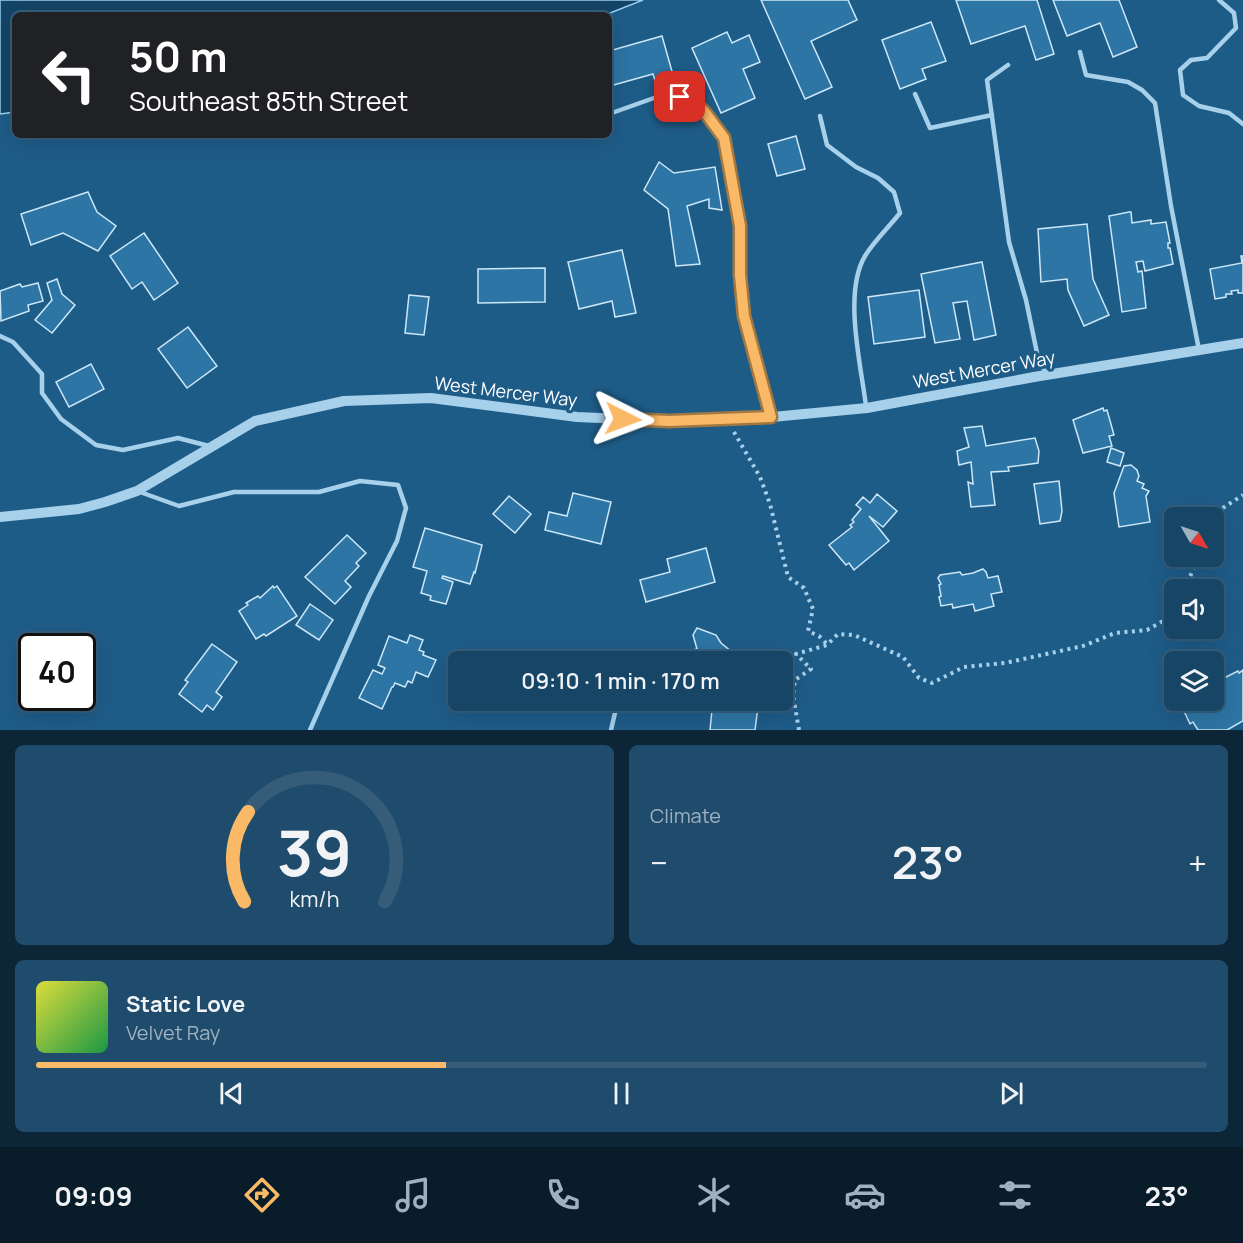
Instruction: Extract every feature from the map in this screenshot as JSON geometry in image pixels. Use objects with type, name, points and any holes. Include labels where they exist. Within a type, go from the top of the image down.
[{"type":"street","name":"West Mercer Way","points":[[0,517],[79,509],[137,491],[255,421],[344,401],[431,398],[577,417],[669,421],[771,417],[867,408],[1046,375],[1243,343]]},
{"type":"lane","points":[[1219,0],[1234,13],[1236,28],[1207,58],[1191,60],[1180,70],[1183,95],[1199,106],[1229,113],[1243,124]]},
{"type":"lane","points":[[1080,52],[1086,75],[1128,82],[1142,90],[1155,103],[1171,206],[1200,351]]},
{"type":"lane","points":[[1008,65],[987,80],[1009,242],[1026,300],[1037,353],[1046,375]]},
{"type":"lane","points":[[612,113],[668,93],[692,101],[704,111],[724,138],[740,226],[740,275],[744,316],[771,417]]},
{"type":"lane","points":[[915,94],[930,128],[992,115]]},
{"type":"lane","points":[[820,116],[827,145],[856,167],[878,178],[894,192],[900,213],[865,256],[855,279],[854,312],[867,408]]},
{"type":"lane","points":[[0,336],[13,342],[42,374],[42,393],[61,419],[96,445],[123,450],[178,438],[212,447]]},
{"type":"lane","points":[[137,491],[179,506],[234,492],[319,492],[360,481],[398,485],[406,508],[397,541],[369,596],[310,730]]},
{"type":"lane","points":[[611,730],[615,711]]},
{"type":"path","points":[[728,419],[743,450],[760,477],[770,504],[788,577],[804,588],[813,609],[808,631],[819,636],[827,645]]},
{"type":"path","points":[[1224,507],[1243,495]]},
{"type":"path","points":[[799,730],[793,695],[795,680],[811,669],[796,654],[827,645],[838,634],[854,635],[903,657],[919,678],[932,683],[964,667],[1014,661],[1083,646],[1115,633],[1147,630],[1164,621]]},
{"type":"water","points":[[0,0],[643,0],[612,12],[12,12],[12,112],[0,114]]},
{"type":"building","points":[[761,0],[848,0],[857,20],[811,41],[832,87],[805,99]]},
{"type":"building","points":[[956,0],[1037,0],[1054,54],[1036,60],[1025,26],[971,44]]},
{"type":"building","points":[[1053,0],[1119,0],[1137,47],[1113,57],[1100,23],[1067,36]]},
{"type":"building","points":[[931,22],[946,61],[922,69],[926,79],[900,89],[882,40]]},
{"type":"building","points":[[727,32],[732,43],[749,35],[760,62],[743,69],[755,98],[721,113],[692,48]]},
{"type":"building","points":[[662,36],[675,82],[657,87],[653,74],[612,85],[612,50]]},
{"type":"building","points":[[796,136],[805,169],[777,176],[768,144]]},
{"type":"building","points":[[659,162],[674,173],[715,167],[722,210],[709,208],[709,199],[687,206],[700,264],[676,266],[668,209],[644,190]]},
{"type":"building","points":[[88,192],[97,212],[116,226],[98,251],[63,233],[31,245],[21,214]]},
{"type":"building","points":[[1131,212],[1132,223],[1151,220],[1151,224],[1166,222],[1170,243],[1168,243],[1168,248],[1170,248],[1173,264],[1145,271],[1143,261],[1136,262],[1138,272],[1142,271],[1146,308],[1122,312],[1109,216]]},
{"type":"building","points":[[1087,224],[1093,279],[1109,315],[1084,326],[1068,290],[1067,279],[1041,282],[1038,229]]},
{"type":"building","points":[[144,233],[178,283],[154,300],[142,282],[132,289],[110,256]]},
{"type":"building","points":[[622,250],[636,313],[615,317],[612,301],[579,309],[568,262]]},
{"type":"building","points":[[1241,256],[1243,256],[1243,293],[1238,293],[1238,290],[1231,291],[1232,294],[1226,294],[1226,297],[1215,299],[1210,269],[1242,263]]},
{"type":"building","points":[[982,262],[996,335],[974,340],[967,301],[953,303],[960,339],[935,343],[921,274]]},
{"type":"building","points":[[545,268],[545,302],[478,303],[478,269]]},
{"type":"building","points":[[57,279],[62,294],[75,305],[52,333],[35,320],[52,300],[47,283]]},
{"type":"building","points":[[38,283],[43,301],[28,305],[29,311],[1,321],[0,291],[20,284],[22,287]]},
{"type":"building","points":[[919,290],[925,337],[874,344],[868,297]]},
{"type":"building","points":[[409,295],[429,297],[424,335],[405,333]]},
{"type":"building","points":[[188,327],[217,366],[187,388],[158,349]]},
{"type":"building","points":[[91,364],[104,389],[69,407],[56,382]]},
{"type":"building","points":[[1103,408],[1104,411],[1107,410],[1114,435],[1109,436],[1112,446],[1083,453],[1073,420]]},
{"type":"building","points":[[982,426],[986,446],[1035,438],[1039,451],[1038,463],[1008,467],[1009,471],[991,472],[995,505],[971,507],[968,482],[973,484],[971,462],[959,465],[957,451],[969,447],[964,428]]},
{"type":"building","points":[[1111,448],[1124,453],[1120,466],[1107,462]]},
{"type":"building","points":[[1131,465],[1137,470],[1139,476],[1137,481],[1144,484],[1142,488],[1149,491],[1146,496],[1150,522],[1119,527],[1114,493],[1124,466]]},
{"type":"building","points":[[1059,481],[1062,511],[1060,521],[1040,524],[1034,484]]},
{"type":"building","points":[[573,493],[611,502],[601,544],[545,530],[549,512],[567,516]]},
{"type":"building","points":[[877,494],[897,511],[883,527],[869,516],[889,541],[854,570],[849,563],[846,565],[829,545],[852,527],[850,525],[854,522],[852,520],[861,509],[856,505],[863,497],[870,503]]},
{"type":"building","points":[[509,496],[531,514],[515,533],[493,514]]},
{"type":"building","points":[[425,528],[482,545],[470,584],[443,576],[442,578],[453,582],[446,604],[430,600],[431,596],[421,593],[427,571],[413,567]]},
{"type":"building","points":[[347,535],[366,553],[356,563],[359,566],[345,581],[351,587],[335,604],[305,577]]},
{"type":"building","points":[[706,548],[715,582],[646,602],[640,580],[670,572],[667,559]]},
{"type":"building","points":[[983,569],[988,578],[998,576],[1002,592],[991,594],[994,606],[975,611],[973,604],[953,608],[952,604],[941,606],[939,585],[941,584],[938,578],[940,575],[960,572],[962,575]]},
{"type":"building","points":[[273,586],[274,588],[277,586],[297,616],[266,636],[264,634],[256,639],[239,611],[248,605],[246,603],[258,596],[260,598]]},
{"type":"building","points":[[310,604],[333,620],[319,640],[296,625]]},
{"type":"building","points":[[697,628],[716,635],[731,651],[688,651],[697,649],[693,635]]},
{"type":"building","points":[[410,635],[423,640],[419,650],[424,652],[423,655],[436,660],[428,677],[416,672],[412,683],[408,681],[405,687],[395,683],[382,709],[359,698],[373,670],[382,674],[385,668],[378,665],[389,636],[407,643]]},
{"type":"building","points":[[212,644],[237,662],[216,692],[222,697],[213,710],[207,705],[202,712],[179,694],[188,682],[185,680]]},
{"type":"building","points":[[1243,670],[1243,721],[1227,730],[1198,730],[1193,722],[1190,724],[1184,711],[1224,711],[1224,678],[1238,671],[1239,673]]},
{"type":"building","points":[[712,711],[757,711],[755,730],[710,730]]},
{"type":"route","points":[[623,419],[669,421],[771,417],[744,316],[740,275],[740,226],[724,138],[704,111],[692,101],[680,97]]}]
